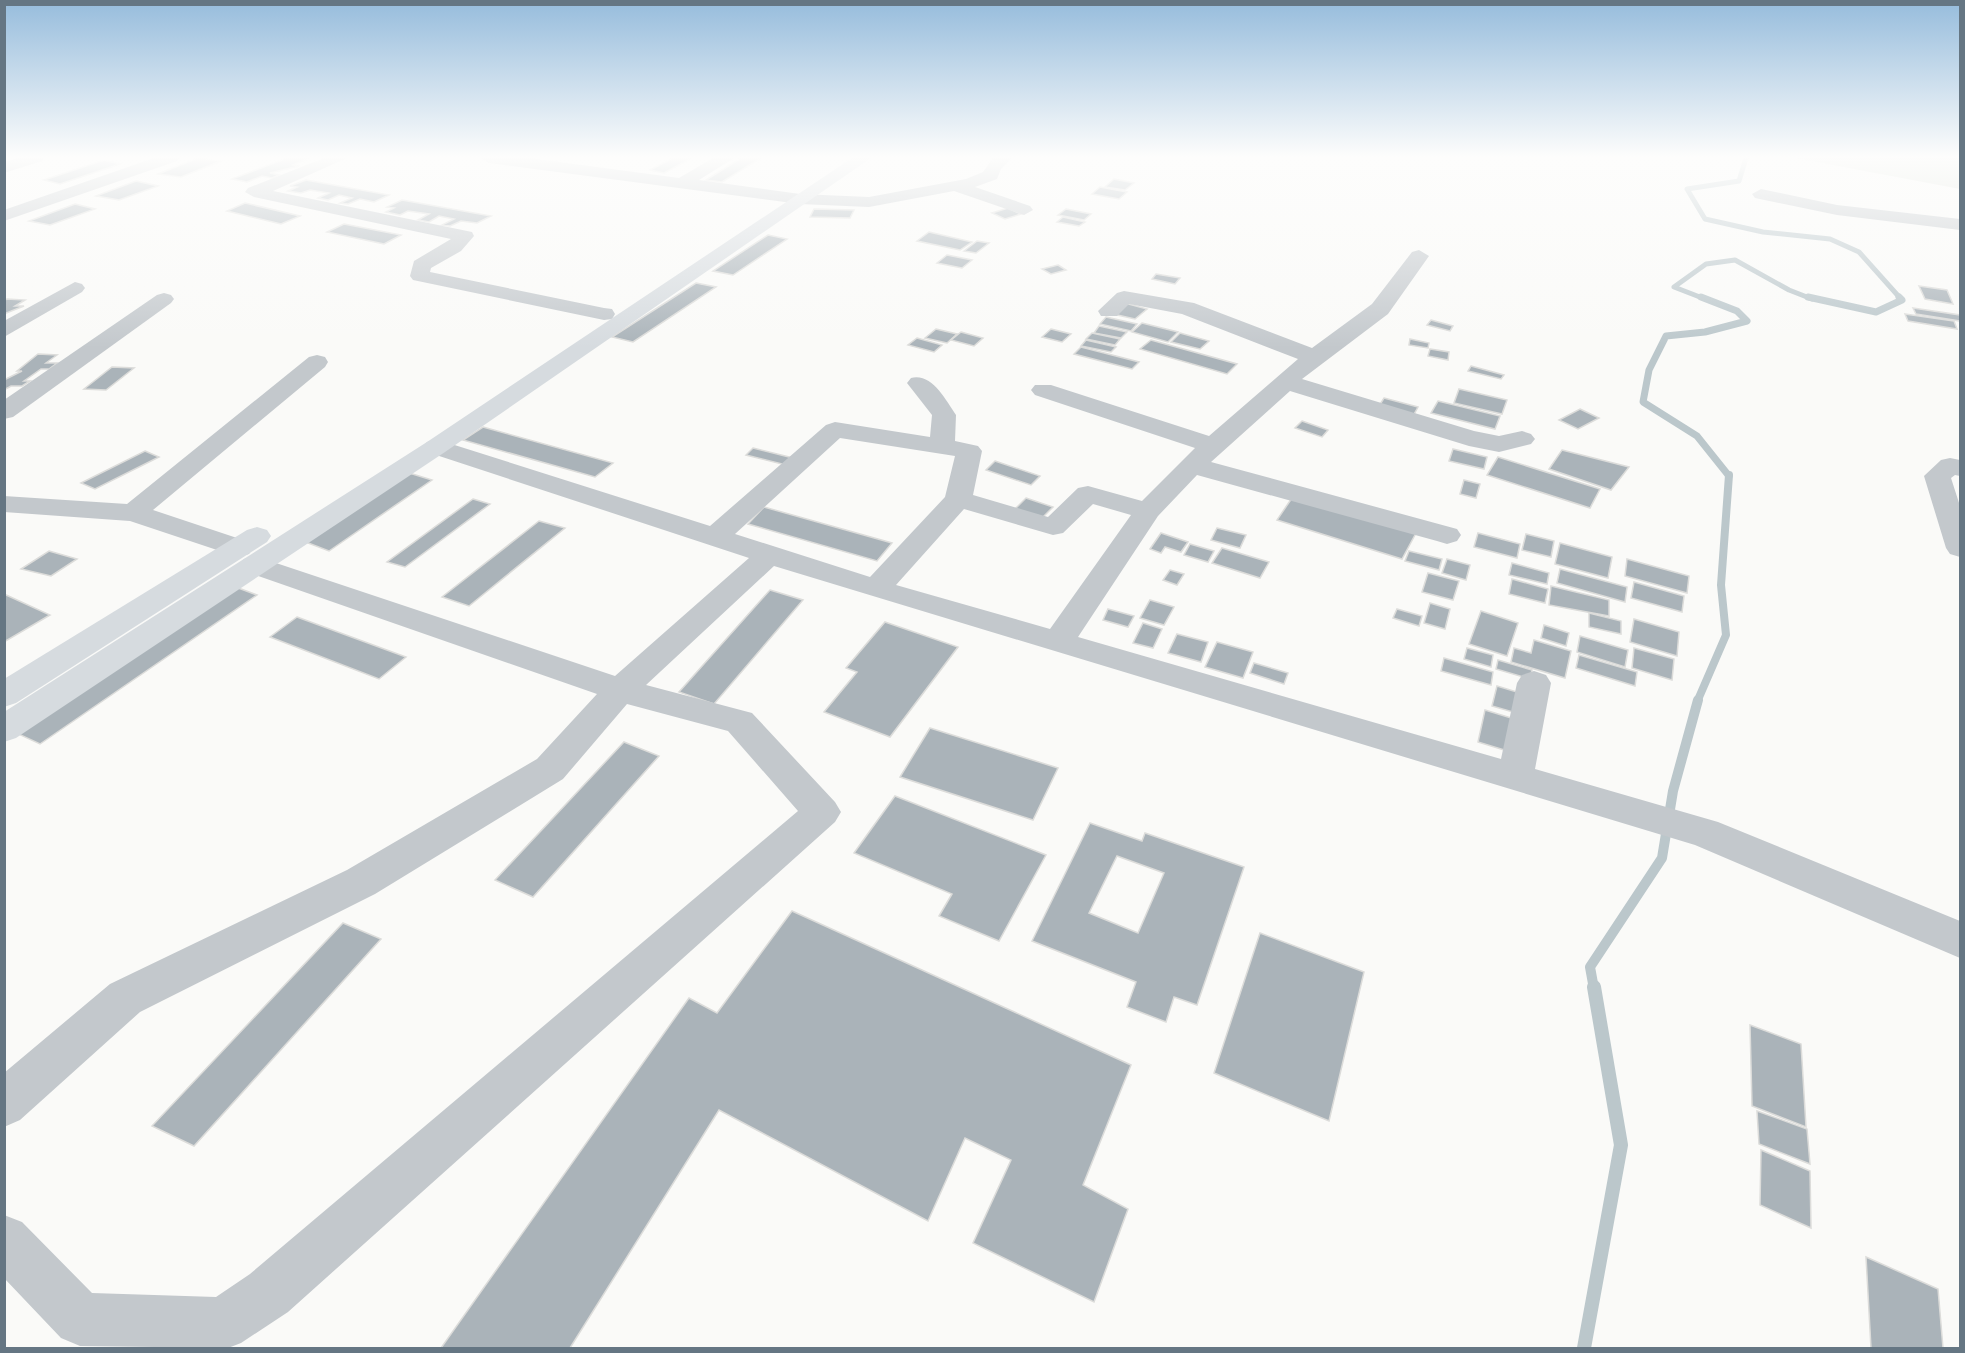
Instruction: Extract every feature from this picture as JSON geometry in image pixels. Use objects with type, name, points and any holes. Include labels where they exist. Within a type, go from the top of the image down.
[{"type":"street","points":[[394,221],[465,236],[454,247],[421,265],[420,276],[604,314]]},
{"type":"street","points":[[4,729],[246,556],[604,314],[754,221]]},
{"type":"street","points":[[4,695],[436,447],[758,221]]},
{"type":"street","points":[[1928,221],[1960,225]]},
{"type":"street","points":[[1058,642],[1148,511],[1192,465],[1314,357],[1380,309],[1419,256]]},
{"type":"street","points":[[4,331],[75,288]]},
{"type":"street","points":[[1109,311],[1124,297],[1186,308],[1225,321],[1314,357]]},
{"type":"street","points":[[4,412],[164,299]]},
{"type":"street","points":[[133,513],[317,362]]},
{"type":"street","points":[[1286,382],[1469,438],[1499,444],[1522,439]]},
{"type":"street","points":[[919,383],[944,415],[942,447]]},
{"type":"street","points":[[1044,390],[1214,446]]},
{"type":"street","points":[[712,537],[835,430],[969,451],[958,499],[876,589]]},
{"type":"street","points":[[436,447],[876,589],[1704,833],[1960,940]]},
{"type":"street","points":[[1192,465],[1447,535]]},
{"type":"street","points":[[1957,465],[1937,476],[1960,548]]},
{"type":"street","points":[[958,499],[1053,527],[1088,494],[1148,511]]},
{"type":"street","points":[[4,504],[133,513],[246,556],[620,690],[740,722],[822,812],[269,1293],[222,1324],[80,1319],[4,1240]]},
{"type":"street","points":[[4,1104],[125,998],[361,882],[550,769],[620,690],[769,555]]},
{"type":"street","points":[[1516,776],[1534,683]]},
{"type":"building","points":[[30,221],[61,221],[50,225]]},
{"type":"building","points":[[269,221],[288,221],[281,224]]},
{"type":"building","points":[[450,221],[461,221],[450,226],[442,225]]},
{"type":"building","points":[[1081,221],[1085,222],[1079,226],[1057,222]]},
{"type":"building","points":[[344,224],[401,235],[384,244],[327,232]]},
{"type":"building","points":[[929,232],[972,242],[960,250],[917,241]]},
{"type":"building","points":[[768,235],[787,239],[733,275],[713,271]]},
{"type":"building","points":[[977,241],[989,243],[976,253],[964,251]]},
{"type":"building","points":[[947,255],[972,260],[962,268],[937,263]]},
{"type":"building","points":[[1058,265],[1066,270],[1051,274],[1042,269]]},
{"type":"building","points":[[1156,274],[1180,278],[1175,284],[1152,279]]},
{"type":"building","points":[[696,283],[716,287],[633,342],[612,337]]},
{"type":"building","points":[[1919,286],[1947,290],[1953,304],[1925,299]]},
{"type":"building","points":[[7,299],[25,300],[15,306],[24,306],[4,314],[4,301]]},
{"type":"building","points":[[1125,303],[1147,309],[1135,319],[1113,314]]},
{"type":"building","points":[[1913,308],[1960,315],[1960,321],[1916,314]]},
{"type":"building","points":[[1905,314],[1954,321],[1957,329],[1908,321]]},
{"type":"building","points":[[1106,317],[1137,324],[1131,331],[1100,324]]},
{"type":"building","points":[[1431,320],[1453,326],[1450,331],[1427,325]]},
{"type":"building","points":[[1142,323],[1178,332],[1168,342],[1132,332]]},
{"type":"building","points":[[1099,326],[1127,332],[1121,338],[1094,333]]},
{"type":"building","points":[[936,329],[957,334],[947,343],[925,338]]},
{"type":"building","points":[[1051,329],[1071,334],[1062,342],[1042,337]]},
{"type":"building","points":[[961,332],[983,338],[974,346],[951,340]]},
{"type":"building","points":[[1092,333],[1120,339],[1115,345],[1086,339]]},
{"type":"building","points":[[1180,333],[1209,341],[1200,349],[1171,342]]},
{"type":"building","points":[[917,338],[942,345],[934,352],[908,345]]},
{"type":"building","points":[[1410,339],[1429,343],[1428,348],[1409,345]]},
{"type":"building","points":[[1086,340],[1116,347],[1111,352],[1081,346]]},
{"type":"building","points":[[1151,340],[1237,364],[1227,374],[1140,349]]},
{"type":"building","points":[[1081,347],[1139,362],[1132,369],[1074,354]]},
{"type":"building","points":[[1430,349],[1449,352],[1448,360],[1428,356]]},
{"type":"building","points":[[38,354],[57,355],[46,363],[57,363],[49,369],[41,369],[24,381],[30,381],[22,386],[11,386],[4,390],[4,380],[22,371],[17,371]]},
{"type":"building","points":[[1471,366],[1504,375],[1501,379],[1468,371]]},
{"type":"building","points":[[112,367],[134,368],[106,390],[84,389]]},
{"type":"building","points":[[1459,389],[1507,400],[1502,414],[1454,403]]},
{"type":"building","points":[[1384,398],[1418,407],[1413,416],[1379,406]]},
{"type":"building","points":[[1438,401],[1500,416],[1495,429],[1431,413]]},
{"type":"building","points":[[1580,409],[1599,418],[1578,429],[1559,420]]},
{"type":"building","points":[[1302,421],[1328,430],[1322,437],[1295,428]]},
{"type":"building","points":[[483,427],[613,463],[595,477],[463,440]]},
{"type":"building","points":[[753,448],[793,458],[786,465],[746,455]]},
{"type":"building","points":[[1453,449],[1487,457],[1484,469],[1449,461]]},
{"type":"building","points":[[1562,450],[1629,467],[1611,490],[1549,469]]},
{"type":"building","points":[[145,451],[159,457],[95,489],[81,483]]},
{"type":"building","points":[[1498,457],[1600,489],[1590,508],[1487,475]]},
{"type":"building","points":[[995,461],[1040,476],[1031,485],[986,470]]},
{"type":"building","points":[[406,472],[432,480],[329,551],[303,541]]},
{"type":"building","points":[[1464,480],[1480,484],[1476,498],[1460,494]]},
{"type":"building","points":[[1294,495],[1416,533],[1402,559],[1277,520]]},
{"type":"building","points":[[1026,498],[1053,507],[1039,521],[1012,512]]},
{"type":"building","points":[[473,499],[490,504],[405,567],[387,562]]},
{"type":"building","points":[[764,507],[892,543],[877,561],[748,524]]},
{"type":"building","points":[[539,521],[565,528],[469,606],[442,597]]},
{"type":"building","points":[[1217,528],[1246,535],[1240,548],[1211,540]]},
{"type":"building","points":[[1161,533],[1188,542],[1181,552],[1165,547],[1161,553],[1150,549]]},
{"type":"building","points":[[1478,533],[1520,544],[1517,558],[1474,547]]},
{"type":"building","points":[[1526,534],[1554,541],[1551,557],[1522,550]]},
{"type":"building","points":[[1560,543],[1612,557],[1608,578],[1555,564]]},
{"type":"building","points":[[1190,544],[1214,551],[1208,562],[1184,555]]},
{"type":"building","points":[[1222,548],[1269,562],[1260,578],[1212,563]]},
{"type":"building","points":[[49,551],[77,559],[51,576],[21,569]]},
{"type":"building","points":[[1409,551],[1442,559],[1439,570],[1405,561]]},
{"type":"building","points":[[1447,559],[1470,565],[1466,580],[1442,573]]},
{"type":"building","points":[[1627,559],[1689,576],[1687,593],[1625,576]]},
{"type":"building","points":[[1512,563],[1549,573],[1547,584],[1509,575]]},
{"type":"building","points":[[1560,569],[1627,587],[1625,602],[1557,583]]},
{"type":"building","points":[[1170,570],[1184,574],[1177,585],[1163,580]]},
{"type":"building","points":[[1428,573],[1459,581],[1453,600],[1422,592]]},
{"type":"building","points":[[1512,579],[1548,589],[1545,603],[1509,594]]},
{"type":"building","points":[[1634,582],[1684,596],[1682,612],[1631,598]]},
{"type":"building","points":[[233,586],[257,595],[40,744],[14,732]]},
{"type":"building","points":[[1551,586],[1609,600],[1609,616],[1549,605]]},
{"type":"building","points":[[770,590],[803,600],[714,704],[679,692]]},
{"type":"building","points":[[4,594],[50,615],[4,642]]},
{"type":"building","points":[[1150,600],[1174,607],[1164,625],[1140,618]]},
{"type":"building","points":[[1430,603],[1450,609],[1445,629],[1424,623]]},
{"type":"building","points":[[1108,609],[1134,616],[1128,627],[1103,620]]},
{"type":"building","points":[[1397,609],[1422,616],[1419,626],[1393,618]]},
{"type":"building","points":[[1481,611],[1518,623],[1507,656],[1469,644]]},
{"type":"building","points":[[1589,613],[1621,621],[1621,634],[1589,627]]},
{"type":"building","points":[[297,617],[406,657],[379,679],[270,637]]},
{"type":"building","points":[[1634,619],[1679,632],[1677,656],[1630,642]]},
{"type":"building","points":[[885,622],[958,647],[890,737],[824,712],[857,672],[846,668]]},
{"type":"building","points":[[1143,623],[1162,629],[1153,648],[1133,643]]},
{"type":"building","points":[[1544,625],[1569,633],[1566,646],[1541,638]]},
{"type":"building","points":[[1177,634],[1208,642],[1201,662],[1168,653]]},
{"type":"building","points":[[1580,636],[1628,650],[1625,667],[1577,652]]},
{"type":"building","points":[[1534,640],[1571,651],[1565,678],[1511,662],[1514,648],[1531,653]]},
{"type":"building","points":[[1217,642],[1253,652],[1243,678],[1205,667]]},
{"type":"building","points":[[1467,648],[1493,655],[1491,667],[1464,659]]},
{"type":"building","points":[[1634,648],[1674,659],[1672,680],[1632,668]]},
{"type":"building","points":[[1579,655],[1637,672],[1635,686],[1576,668]]},
{"type":"building","points":[[1444,658],[1493,672],[1491,685],[1441,671]]},
{"type":"building","points":[[1498,660],[1532,670],[1530,679],[1496,669]]},
{"type":"building","points":[[1254,663],[1288,673],[1284,684],[1250,673]]},
{"type":"building","points":[[1497,686],[1530,696],[1527,716],[1492,706]]},
{"type":"building","points":[[1485,710],[1521,721],[1514,753],[1478,742]]},
{"type":"building","points":[[930,728],[1058,768],[1033,820],[900,777]]},
{"type":"building","points":[[624,742],[659,756],[533,897],[495,880]]},
{"type":"building","points":[[895,796],[1046,855],[999,941],[939,916],[952,894],[854,853]]},
{"type":"building","points":[[1090,823],[1142,841],[1145,833],[1244,867],[1197,1005],[1174,997],[1166,1022],[1127,1007],[1136,982],[1032,941]],"holes":[[[1117,856],[1164,873],[1138,933],[1089,913]]]},
{"type":"building","points":[[792,911],[1131,1065],[1083,1185],[1128,1209],[1094,1302],[973,1243],[1011,1160],[965,1138],[928,1221],[719,1110],[570,1348],[441,1348],[689,998],[717,1013]]},
{"type":"building","points":[[343,923],[381,939],[194,1146],[152,1126]]},
{"type":"building","points":[[1260,933],[1364,972],[1329,1121],[1214,1073]]},
{"type":"building","points":[[1750,1025],[1801,1044],[1806,1127],[1752,1106]]},
{"type":"building","points":[[1757,1111],[1807,1129],[1810,1164],[1759,1144]]},
{"type":"building","points":[[1761,1150],[1810,1171],[1811,1228],[1760,1205]]},
{"type":"building","points":[[1866,1257],[1938,1289],[1943,1348],[1871,1348]]},
{"type":"waterway","points":[[1715,221],[1763,232],[1830,239],[1859,252],[1901,299]]},
{"type":"waterway","points":[[1705,299],[1674,287],[1706,264],[1735,260],[1789,290],[1812,299]]},
{"type":"waterway","points":[[1701,297],[1737,311],[1747,321],[1705,332],[1666,336],[1649,370],[1643,402],[1697,436],[1729,476]]},
{"type":"waterway","points":[[1808,297],[1876,312],[1901,299]]},
{"type":"waterway","points":[[1697,702],[1726,635],[1721,585],[1729,476]]},
{"type":"waterway","points":[[1594,989],[1590,967],[1662,858],[1673,791],[1698,700]]},
{"type":"waterway","points":[[1584,1348],[1621,1145],[1594,987]]}]
